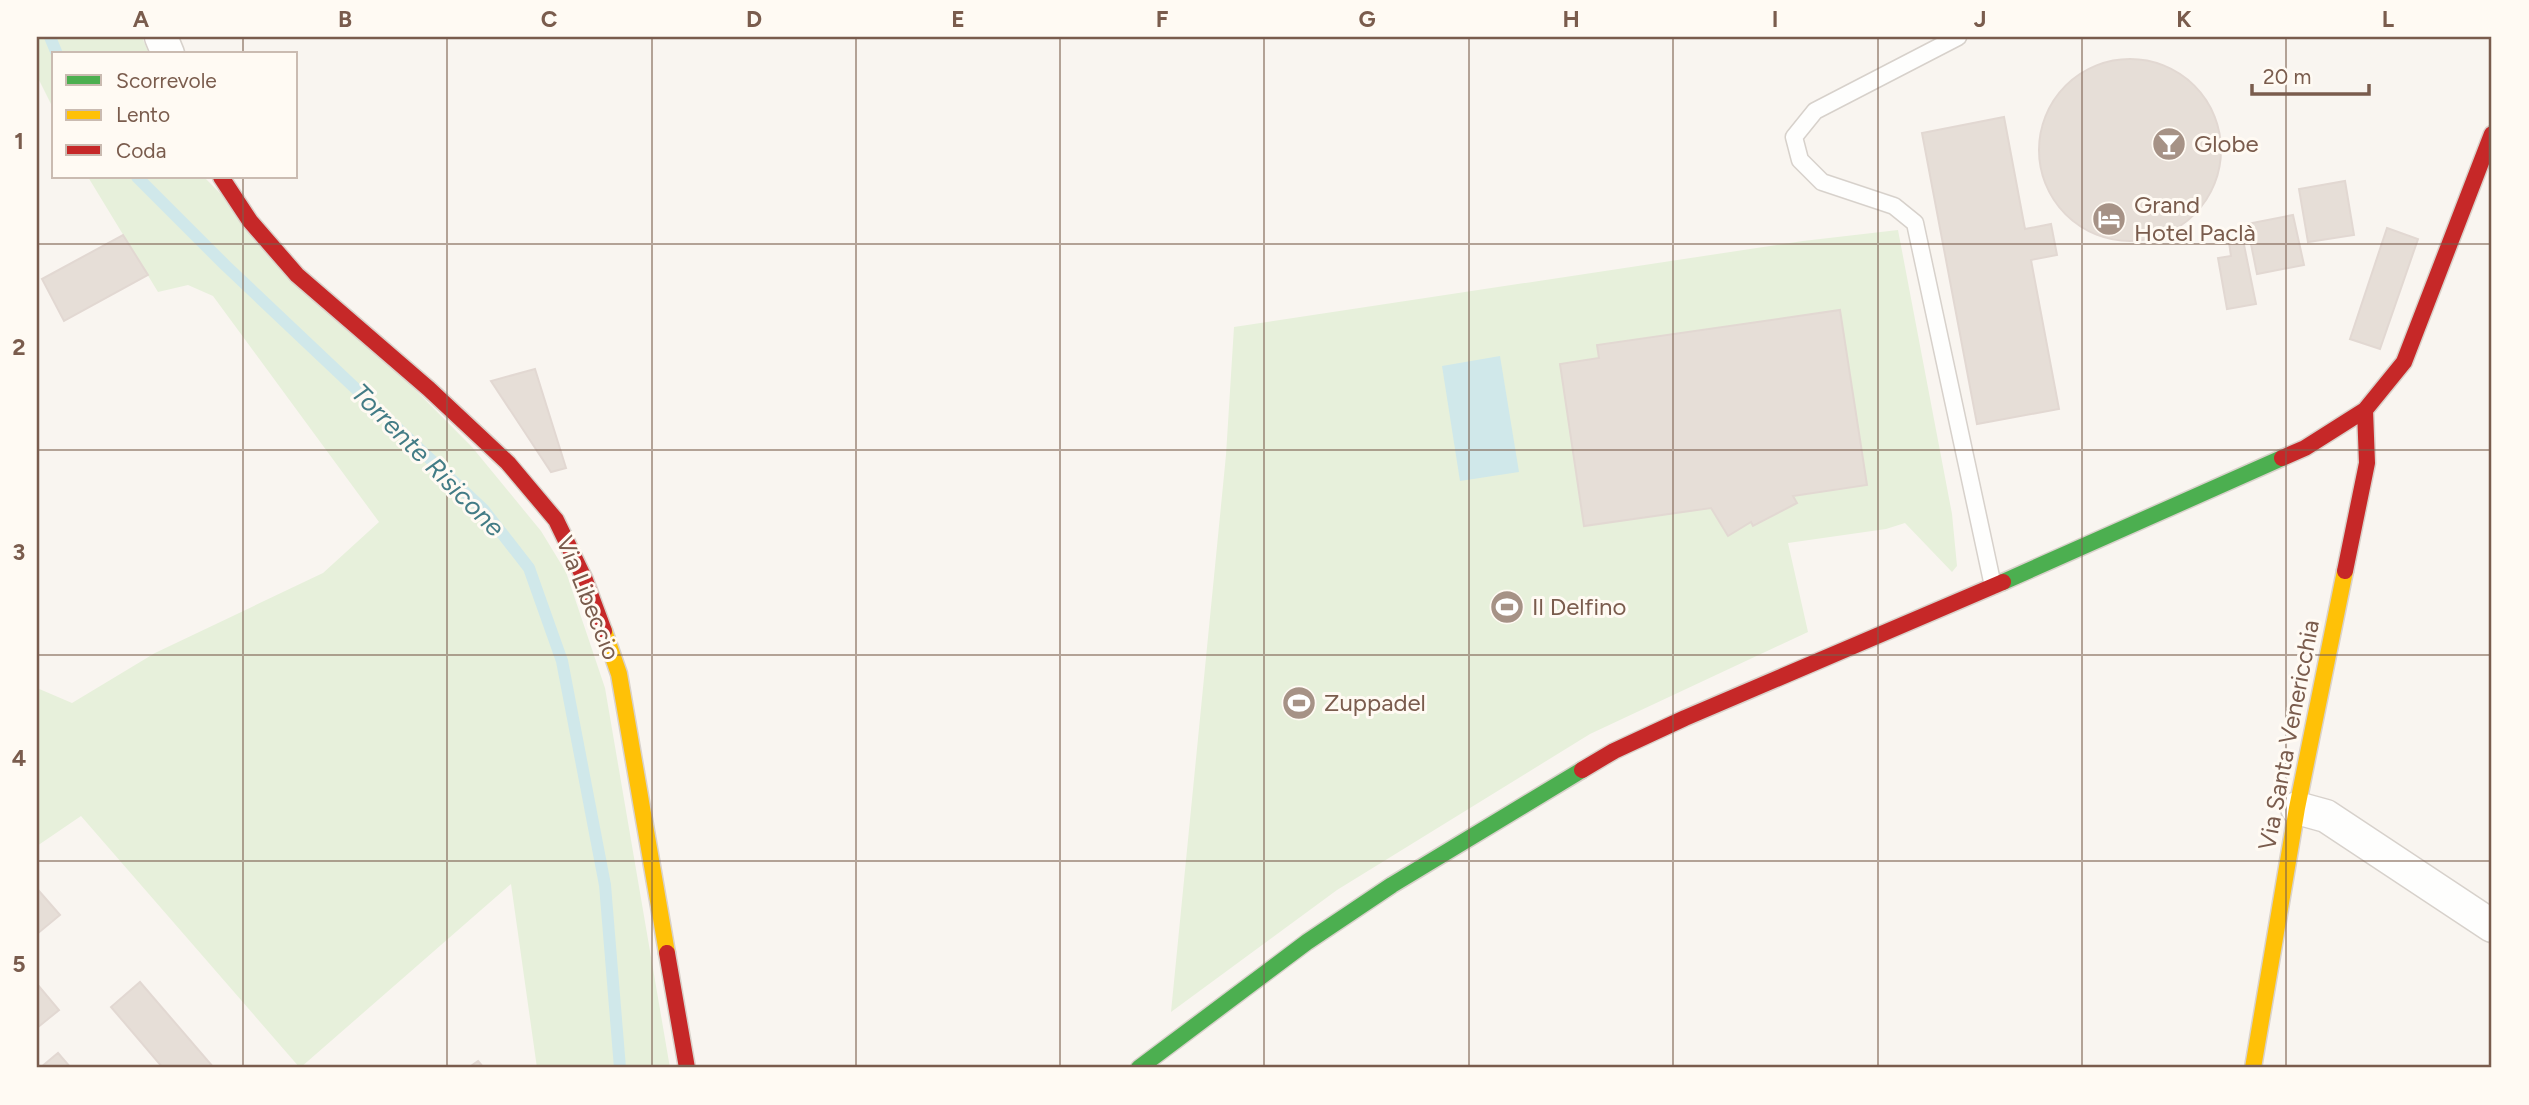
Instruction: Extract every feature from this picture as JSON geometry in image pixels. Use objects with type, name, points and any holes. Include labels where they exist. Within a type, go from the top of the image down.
[{"type":"street","points":[[1139,1068],[1318,934],[1392,885],[1614,751],[2305,448],[2365,410],[2404,362],[2492,134]]},
{"type":"street","name":"Via Libeccio","points":[[222,178],[250,221],[297,275],[429,389],[508,463],[556,520],[585,580],[619,674],[687,1068]]},
{"type":"street","name":"Via Santa Venericchia","points":[[2253,1068],[2297,808],[2367,463],[2365,410]]},
{"type":"street","points":[[2297,808],[2326,816],[2492,926]]},
{"type":"lane","points":[[1958,37],[1815,111],[1794,137],[1800,160],[1822,182],[1894,206],[1915,223],[1993,586]]},
{"type":"green space","points":[[37,37],[142,37],[148,52],[52,52],[52,106],[37,76]]},
{"type":"green space","points":[[89,178],[205,178],[472,447],[541,531],[566,572],[605,688],[670,1068],[537,1068],[511,884],[300,1068],[81,816],[37,846],[37,688],[72,703],[155,653],[323,573],[379,522],[213,296],[188,285],[158,292]]},
{"type":"green space","name":"Il Delfino","points":[[1898,230],[1952,514],[1957,566],[1952,572],[1905,523],[1886,529],[1788,543],[1808,632],[1590,734],[1337,890],[1171,1012],[1226,455],[1234,327],[1803,241]]},
{"type":"water","points":[[1500,356],[1519,472],[1460,481],[1442,366]]},
{"type":"building","points":[[2130,59],[2148,60],[2165,66],[2195,85],[2214,115],[2220,132],[2220,168],[2214,185],[2195,215],[2165,234],[2148,240],[2130,241],[2112,240],[2095,234],[2065,215],[2046,185],[2040,168],[2039,150],[2040,132],[2046,115],[2065,85],[2095,66],[2112,60]]},
{"type":"building","points":[[2004,117],[2025,229],[2051,224],[2057,255],[2031,260],[2059,409],[1977,424],[1922,133]]},
{"type":"building","points":[[2345,181],[2354,235],[2308,242],[2299,189]]},
{"type":"building","points":[[2293,215],[2304,265],[2257,274],[2247,224]]},
{"type":"building","points":[[2387,228],[2418,239],[2380,349],[2350,339]]},
{"type":"building","points":[[123,235],[148,275],[64,321],[42,279]]},
{"type":"building","points":[[2243,240],[2256,304],[2227,309],[2218,258],[2231,256],[2229,242]]},
{"type":"building","points":[[1840,310],[1867,485],[1793,496],[1797,503],[1753,526],[1751,522],[1728,536],[1711,508],[1584,526],[1560,364],[1599,358],[1597,345]]},
{"type":"building","points":[[535,369],[566,468],[551,472],[491,381]]},
{"type":"building","points":[[39,891],[60,915],[37,934],[37,893]]},
{"type":"building","points":[[140,982],[214,1068],[163,1068],[111,1007]]},
{"type":"building","points":[[37,984],[59,1010],[37,1028]]},
{"type":"building","points":[[58,1053],[71,1068],[40,1068]]},
{"type":"building","points":[[478,1061],[484,1068],[468,1068]]},
{"type":"waterway","name":"Torrente Risicone","points":[[50,37],[56,52]]},
{"type":"waterway","name":"Torrente Risicone","points":[[138,178],[225,265],[483,509],[529,568],[562,661],[605,885],[620,1068]]},
{"type":"traffic: fast","points":[[2003,582],[2282,458]]},
{"type":"traffic: fast","points":[[1139,1068],[1307,942],[1392,885],[1582,770]]},
{"type":"traffic: slow","points":[[2253,1068],[2297,808],[2345,571]]},
{"type":"traffic: slow","points":[[604,631],[619,674],[667,953]]},
{"type":"traffic: jam","points":[[2282,458],[2305,448],[2365,410],[2404,362],[2492,134]]},
{"type":"traffic: jam","points":[[222,178],[250,221],[297,275],[429,389],[508,463],[556,520],[585,580],[604,631]]},
{"type":"traffic: jam","points":[[2345,571],[2367,463],[2365,410]]},
{"type":"traffic: jam","points":[[1582,770],[1614,751],[1685,718],[2003,582]]},
{"type":"traffic: jam","points":[[667,953],[687,1068]]},
{"type":"place","name":"Globe","points":[[2169,144]]},
{"type":"place","name":"Grand Hotel Paclà","points":[[2109,219]]},
{"type":"place","name":"Il Delfino","points":[[1507,607]]},
{"type":"place","name":"Zuppadel","points":[[1299,703]]}]
